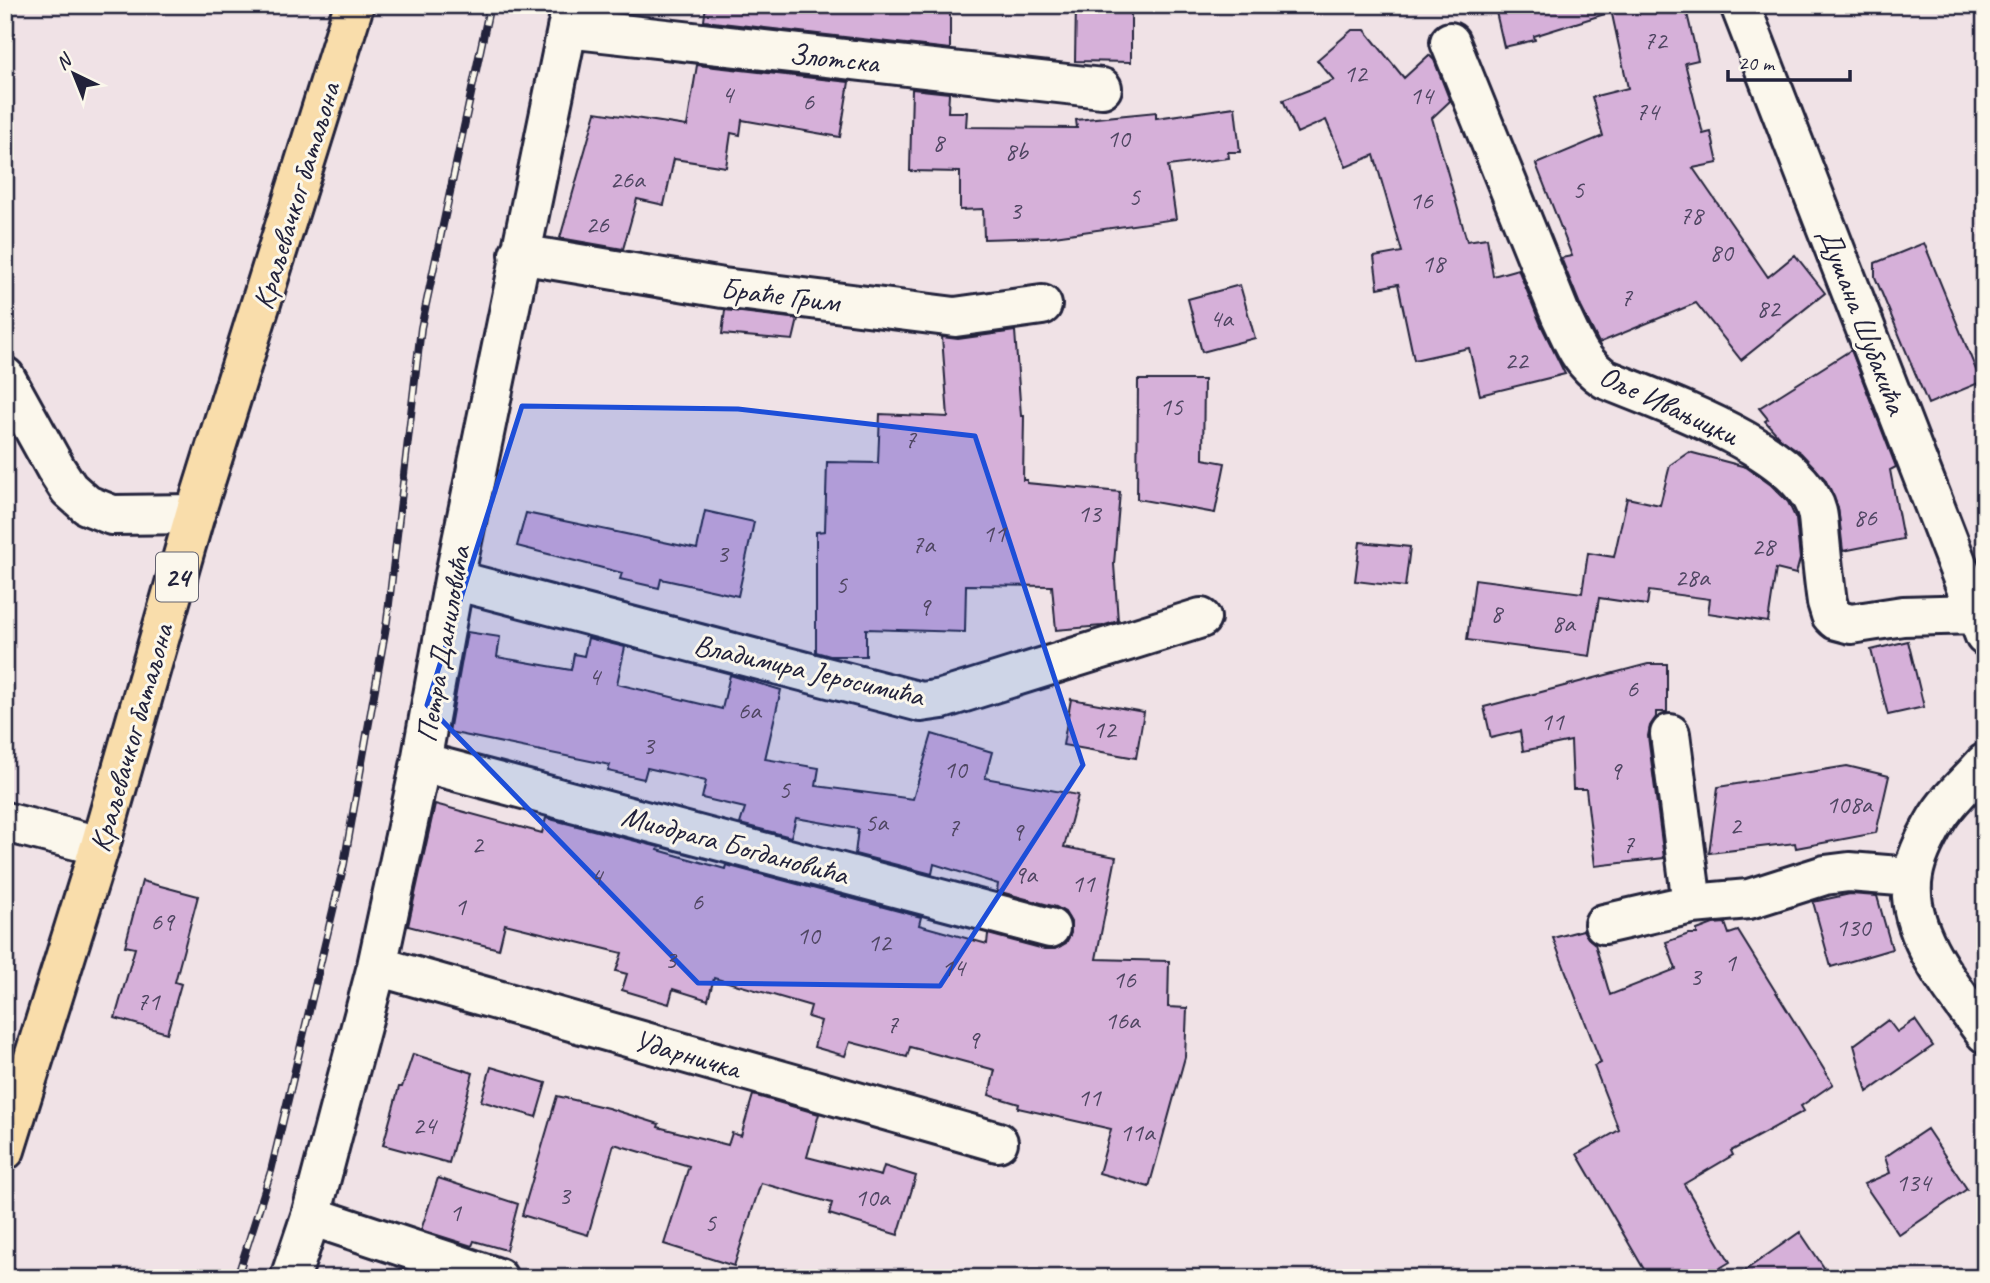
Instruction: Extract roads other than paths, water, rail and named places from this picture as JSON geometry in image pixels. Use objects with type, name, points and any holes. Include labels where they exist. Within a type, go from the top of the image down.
[{"type":"main road","name":"Краљевачког батаљона","points":[[9,1126],[100,846],[195,514],[354,5]]},
{"type":"street","name":"Душана Шубакића","points":[[1740,5],[1981,625]]},
{"type":"street","name":"Злотска","points":[[570,16],[1102,88]]},
{"type":"street","name":"Петра Даниловића","points":[[290,1278],[311,1216],[377,967],[421,762],[519,254],[570,16]]},
{"type":"street","name":"Оље Ивањицки","points":[[1450,42],[1579,357],[1605,379],[1731,433],[1758,448],[1793,476],[1808,493],[1817,511],[1827,603],[1836,620],[1851,624],[1903,616],[1981,625]]},
{"type":"street","name":"Браће Грим","points":[[519,254],[723,288],[955,317],[1042,305]]},
{"type":"street","points":[[5,377],[56,469],[69,489],[87,505],[112,515],[195,514]]},
{"type":"street","name":"Владимира Јеросимића","points":[[454,580],[921,702],[942,699],[1201,618]]},
{"type":"street","points":[[1671,734],[1692,904]]},
{"type":"street","name":"Миодрага Богдановића","points":[[421,762],[1050,928]]},
{"type":"street","points":[[1985,763],[1936,819],[1917,859],[1912,877],[1913,903],[1919,928],[1929,950],[1944,976],[1985,1033]]},
{"type":"street","points":[[5,822],[100,846]]},
{"type":"street","points":[[1604,924],[1692,904],[1749,899],[1837,873],[1912,877]]},
{"type":"street","name":"Ударничка","points":[[377,967],[998,1142]]},
{"type":"street","points":[[311,1216],[498,1278]]},
{"type":"railway","points":[[237,1278],[271,1171],[344,864],[387,621],[421,328],[490,5]]}]
